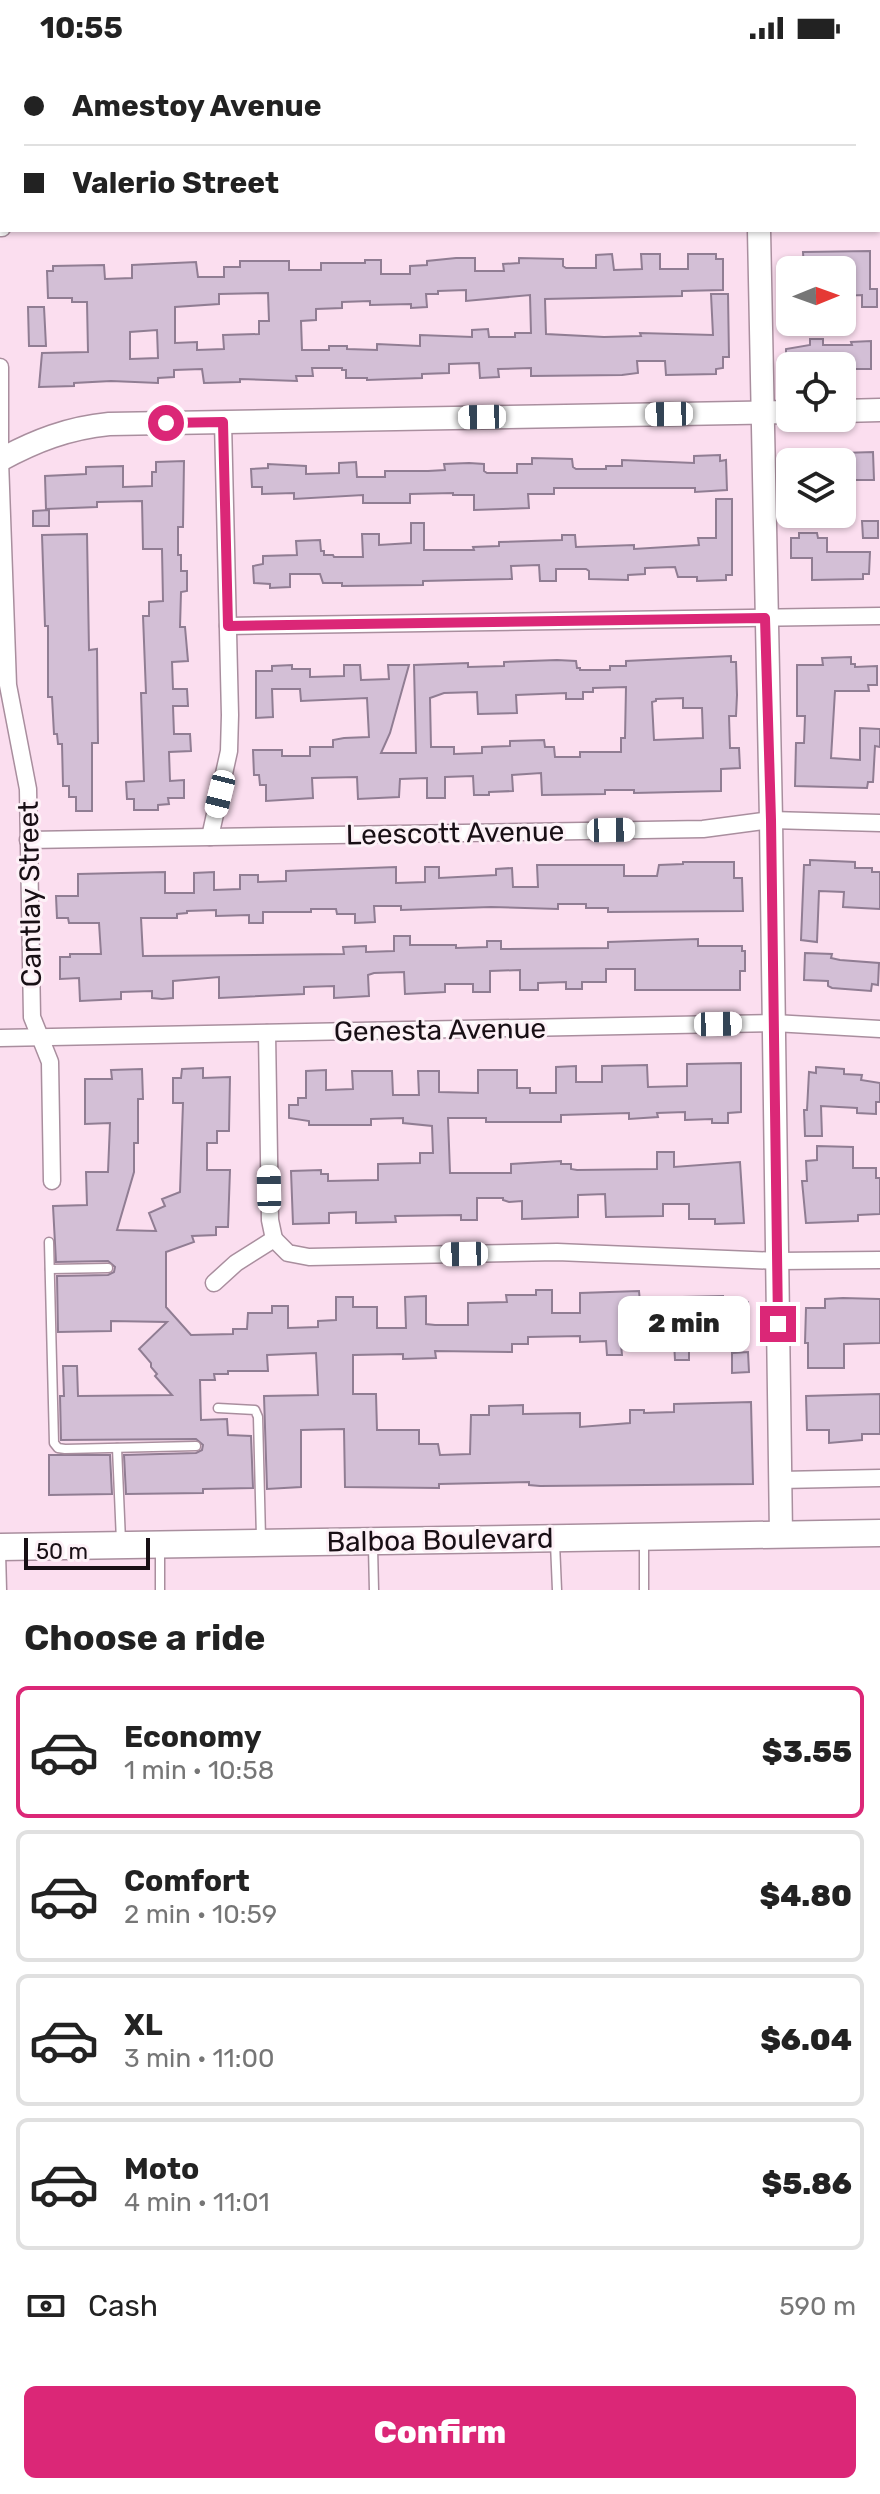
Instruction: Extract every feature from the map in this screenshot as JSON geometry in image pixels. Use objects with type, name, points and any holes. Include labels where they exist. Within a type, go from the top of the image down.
[{"type":"main road","name":"Balboa Boulevard","points":[[0,1547],[880,1533]]},
{"type":"street","points":[[759,232],[781,1535]]},
{"type":"street","name":"Cantlay Street","points":[[0,367],[8,685],[28,789],[32,1017],[50,1062],[52,1181]]},
{"type":"street","points":[[856,411],[880,410]]},
{"type":"street","points":[[0,460],[38,440],[96,425],[776,412]]},
{"type":"street","points":[[210,837],[229,751],[223,422]]},
{"type":"street","points":[[228,626],[880,616]]},
{"type":"street","name":"Leescott Avenue","points":[[28,840],[703,829],[771,820],[880,823]]},
{"type":"street","name":"Genesta Avenue","points":[[0,1038],[774,1023],[880,1029]]},
{"type":"street","points":[[267,1033],[270,1220],[274,1239],[288,1253],[309,1257],[604,1252],[778,1261],[880,1260]]},
{"type":"street","points":[[214,1283],[236,1263],[274,1239]]},
{"type":"street","points":[[780,1480],[880,1478]]},
{"type":"lane","points":[[49,1242],[54,1443],[58,1448],[65,1449],[196,1446]]},
{"type":"lane","points":[[50,1269],[108,1268]]},
{"type":"lane","points":[[218,1408],[249,1408],[255,1410],[258,1417],[261,1543]]},
{"type":"lane","points":[[117,1448],[121,1546]]},
{"type":"lane","points":[[644,1536],[644,1590]]},
{"type":"lane","points":[[555,1538],[557,1590]]},
{"type":"lane","points":[[373,1541],[374,1590]]},
{"type":"lane","points":[[160,1545],[160,1590]]},
{"type":"lane","points":[[0,1547],[2,1590]]},
{"type":"building","points":[[870,251],[870,289],[877,289],[877,307],[862,307],[862,295],[856,295],[856,256],[803,256],[803,252]]},
{"type":"building","points":[[612,254],[614,270],[642,269],[641,254],[660,254],[660,269],[688,269],[688,254],[716,254],[716,259],[723,259],[723,290],[682,291],[682,296],[545,299],[546,334],[604,337],[641,336],[640,333],[713,335],[711,294],[728,294],[729,357],[723,357],[723,368],[716,369],[716,374],[666,375],[665,361],[637,361],[638,373],[622,375],[531,376],[531,368],[498,369],[499,377],[480,378],[479,363],[449,364],[449,373],[422,374],[422,378],[367,380],[346,378],[346,370],[342,368],[312,368],[313,376],[296,376],[297,381],[240,379],[240,382],[204,383],[202,369],[174,370],[174,377],[158,378],[158,383],[111,381],[39,387],[42,353],[88,352],[87,302],[72,302],[72,298],[48,298],[47,271],[53,271],[53,266],[104,265],[105,279],[132,278],[132,265],[196,262],[198,277],[224,277],[224,267],[240,267],[240,261],[289,261],[289,270],[321,270],[321,263],[381,260],[381,274],[410,274],[410,266],[456,258],[475,258],[475,271],[504,271],[503,264],[519,263],[519,258],[563,259],[566,268],[596,268],[596,255]],"holes":[[[466,290],[466,301],[530,295],[531,333],[515,333],[515,337],[489,337],[488,329],[472,330],[472,337],[420,335],[420,346],[377,344],[377,350],[347,349],[347,346],[302,350],[301,321],[316,320],[316,309],[342,308],[342,302],[370,301],[370,305],[411,304],[411,308],[427,307],[426,294]],[[268,293],[269,321],[259,321],[259,334],[223,335],[224,349],[197,350],[197,342],[175,343],[175,307],[219,304],[219,294]],[[157,330],[158,358],[130,359],[130,332]]]},
{"type":"building","points":[[28,307],[44,307],[46,346],[29,346]]},
{"type":"building","points":[[810,339],[823,339],[823,345],[852,345],[851,342],[871,341],[871,369],[856,369],[856,352],[786,352],[786,349],[810,345]]},
{"type":"building","points":[[873,452],[874,480],[856,480],[856,453]]},
{"type":"building","points":[[720,455],[720,461],[726,460],[727,490],[554,488],[554,494],[528,494],[529,508],[474,510],[474,495],[453,493],[410,494],[410,503],[363,503],[363,495],[294,499],[294,493],[262,494],[262,487],[252,487],[251,469],[268,468],[268,464],[306,466],[306,474],[339,473],[339,463],[356,462],[357,477],[385,477],[385,471],[445,470],[444,464],[469,463],[484,464],[487,473],[517,473],[517,464],[532,464],[532,458],[572,459],[576,469],[606,469],[606,466],[622,466],[622,460],[694,463],[694,456]]},
{"type":"building","points":[[184,461],[183,527],[178,527],[178,555],[181,555],[181,571],[187,571],[187,591],[181,592],[180,627],[185,627],[188,661],[172,662],[173,689],[187,689],[188,706],[173,706],[174,734],[190,734],[191,751],[169,752],[170,781],[184,780],[184,798],[168,798],[169,804],[158,805],[158,810],[134,810],[134,799],[127,799],[126,782],[144,781],[141,693],[146,693],[143,616],[149,616],[149,602],[163,601],[162,549],[143,549],[142,501],[97,502],[97,507],[46,509],[45,476],[86,474],[86,467],[123,466],[123,487],[152,486],[156,462]]},
{"type":"building","points":[[716,499],[732,499],[732,575],[726,575],[726,580],[697,581],[697,577],[678,577],[675,567],[645,568],[645,574],[628,575],[628,580],[589,579],[586,569],[556,569],[556,581],[540,581],[539,565],[511,566],[512,579],[423,581],[423,585],[342,586],[342,583],[323,583],[320,574],[290,574],[290,587],[270,588],[270,584],[254,583],[253,566],[263,564],[263,556],[297,555],[296,541],[320,540],[324,555],[363,557],[362,534],[379,534],[379,545],[411,543],[411,523],[424,523],[424,550],[474,550],[473,547],[499,546],[499,542],[562,540],[562,535],[575,535],[576,547],[634,545],[634,549],[699,545],[698,538],[716,538]]},
{"type":"building","points":[[49,510],[49,526],[33,526],[33,511]]},
{"type":"building","points":[[862,521],[878,521],[878,538],[863,538]]},
{"type":"building","points":[[799,533],[817,533],[818,538],[827,538],[827,552],[870,552],[869,574],[863,574],[863,579],[812,580],[812,558],[791,558],[791,538],[799,538]]},
{"type":"building","points":[[87,534],[89,650],[97,649],[98,743],[92,743],[92,811],[76,811],[76,797],[69,797],[69,786],[63,786],[62,744],[58,744],[57,734],[54,734],[52,697],[48,697],[48,626],[45,626],[42,535]]},
{"type":"building","points":[[731,656],[731,662],[736,662],[736,716],[729,716],[730,748],[739,748],[740,768],[721,769],[721,791],[634,793],[634,790],[605,790],[605,794],[542,795],[541,773],[512,775],[513,791],[489,792],[489,795],[474,795],[473,776],[445,777],[445,798],[427,798],[427,778],[400,779],[399,797],[358,799],[357,777],[312,778],[313,798],[266,801],[266,785],[260,785],[259,775],[254,775],[253,750],[282,750],[282,756],[310,756],[310,747],[333,747],[333,740],[369,737],[367,698],[301,701],[300,689],[272,689],[273,717],[256,718],[256,671],[272,671],[272,666],[292,665],[292,669],[310,669],[310,677],[344,676],[344,665],[360,665],[361,680],[389,679],[388,665],[409,665],[390,733],[381,753],[416,753],[414,665],[468,663],[468,667],[504,666],[504,662],[557,660],[576,661],[580,670],[610,670],[610,666],[626,666],[626,661]],"holes":[[[626,687],[625,738],[621,738],[621,752],[580,752],[580,757],[555,757],[554,747],[545,747],[544,740],[510,741],[510,746],[482,747],[482,753],[454,754],[454,747],[431,747],[430,698],[444,693],[477,692],[478,714],[517,713],[516,695],[566,693],[566,699],[583,699],[583,692],[593,692],[593,688]],[[683,698],[683,708],[702,708],[703,738],[654,740],[652,702],[656,699]]]},
{"type":"building","points":[[851,657],[851,664],[855,667],[877,666],[877,685],[868,685],[869,691],[835,691],[831,758],[860,760],[860,728],[880,729],[880,747],[875,746],[873,782],[868,782],[867,788],[795,786],[796,743],[804,743],[805,716],[797,716],[797,665],[823,665],[822,658]]},
{"type":"building","points":[[810,860],[855,862],[855,868],[872,868],[872,872],[880,872],[880,909],[843,907],[844,892],[819,891],[817,942],[801,940],[804,865],[810,865]]},
{"type":"building","points":[[734,862],[734,878],[742,878],[743,911],[608,912],[608,908],[586,908],[586,904],[558,904],[558,909],[491,907],[401,910],[401,906],[374,906],[375,922],[355,923],[355,914],[337,914],[336,909],[311,909],[311,912],[263,912],[263,923],[249,923],[249,915],[216,916],[216,910],[187,911],[177,914],[177,918],[141,918],[143,956],[344,954],[343,947],[366,946],[366,952],[394,951],[394,936],[410,936],[410,945],[456,945],[456,948],[487,947],[487,941],[501,941],[501,949],[608,948],[608,942],[698,939],[698,946],[742,946],[745,971],[740,971],[740,990],[635,990],[635,969],[606,969],[606,982],[582,982],[582,989],[566,989],[566,982],[538,983],[538,990],[520,990],[520,970],[490,971],[490,992],[473,992],[473,984],[445,984],[445,992],[405,994],[404,972],[368,975],[369,996],[334,998],[334,986],[304,987],[304,994],[219,998],[219,977],[173,981],[173,998],[152,998],[152,991],[121,992],[121,999],[80,1001],[79,978],[60,979],[60,957],[101,954],[99,923],[69,923],[68,918],[57,918],[56,896],[78,896],[78,874],[165,872],[165,893],[194,893],[194,873],[214,872],[214,890],[240,889],[240,875],[258,875],[258,882],[286,881],[286,871],[396,867],[396,883],[425,882],[425,867],[439,867],[439,878],[496,875],[496,869],[512,868],[513,887],[538,887],[537,865],[624,865],[624,876],[657,876],[659,865]]},
{"type":"building","points":[[805,953],[832,954],[831,958],[840,960],[879,963],[878,985],[872,984],[871,991],[832,988],[828,986],[828,981],[804,980]]},
{"type":"building","points":[[741,1063],[741,1112],[728,1113],[728,1123],[712,1123],[712,1119],[685,1120],[685,1112],[657,1113],[658,1117],[629,1119],[629,1113],[561,1115],[561,1122],[486,1122],[486,1118],[448,1118],[450,1173],[511,1173],[511,1164],[561,1161],[561,1164],[571,1164],[571,1169],[577,1170],[657,1169],[657,1152],[674,1152],[674,1167],[740,1162],[744,1223],[715,1224],[715,1219],[689,1219],[689,1204],[663,1204],[663,1216],[606,1217],[605,1194],[578,1195],[578,1217],[522,1219],[522,1201],[477,1198],[477,1220],[461,1220],[461,1215],[395,1216],[396,1222],[356,1223],[356,1212],[329,1213],[329,1223],[293,1224],[291,1171],[321,1170],[321,1174],[328,1174],[328,1181],[378,1180],[378,1164],[420,1163],[420,1153],[433,1153],[432,1126],[403,1123],[403,1118],[371,1119],[371,1125],[309,1125],[309,1121],[289,1118],[289,1105],[298,1105],[298,1098],[306,1098],[306,1071],[326,1070],[326,1090],[353,1089],[352,1071],[392,1071],[393,1095],[419,1095],[418,1071],[439,1071],[439,1092],[478,1093],[478,1070],[517,1070],[517,1088],[530,1088],[530,1093],[556,1093],[556,1067],[576,1066],[576,1082],[602,1082],[602,1066],[647,1065],[648,1087],[687,1086],[687,1064]]},
{"type":"building","points":[[816,1067],[844,1069],[844,1074],[862,1075],[861,1080],[880,1083],[880,1102],[876,1102],[876,1114],[857,1113],[857,1108],[821,1106],[822,1136],[805,1136],[804,1110],[807,1110],[809,1072],[816,1073]]},
{"type":"building","points":[[203,1068],[203,1078],[230,1077],[229,1131],[217,1131],[217,1143],[207,1143],[207,1170],[230,1170],[228,1227],[216,1227],[216,1235],[192,1236],[194,1242],[166,1252],[166,1307],[191,1335],[233,1334],[233,1329],[247,1329],[248,1313],[272,1313],[272,1306],[288,1306],[288,1328],[318,1327],[318,1321],[336,1320],[336,1297],[353,1297],[353,1307],[377,1307],[377,1328],[406,1328],[405,1297],[426,1296],[426,1324],[435,1325],[468,1325],[468,1303],[507,1302],[506,1295],[536,1295],[536,1290],[552,1290],[552,1313],[580,1313],[580,1293],[639,1291],[640,1302],[723,1296],[723,1303],[748,1302],[748,1324],[739,1324],[740,1337],[703,1338],[704,1345],[689,1345],[689,1360],[675,1360],[674,1342],[621,1344],[622,1355],[607,1355],[606,1341],[580,1342],[580,1336],[528,1337],[528,1344],[512,1344],[512,1352],[435,1351],[436,1358],[403,1359],[403,1354],[353,1355],[353,1394],[376,1394],[377,1430],[419,1430],[419,1444],[438,1444],[440,1455],[470,1454],[471,1415],[489,1415],[489,1406],[523,1405],[523,1414],[580,1413],[580,1427],[630,1423],[630,1410],[674,1412],[674,1404],[751,1402],[753,1484],[540,1486],[529,1485],[529,1482],[439,1484],[439,1488],[345,1487],[344,1429],[301,1430],[301,1487],[267,1489],[264,1396],[318,1395],[316,1353],[267,1355],[268,1371],[228,1371],[228,1374],[214,1374],[215,1380],[200,1380],[201,1420],[227,1419],[228,1435],[251,1436],[253,1488],[203,1489],[203,1493],[126,1494],[124,1455],[196,1453],[202,1450],[203,1445],[196,1439],[61,1440],[63,1366],[77,1366],[78,1396],[172,1395],[155,1376],[157,1374],[151,1363],[139,1349],[167,1322],[111,1321],[111,1331],[58,1332],[57,1276],[108,1275],[114,1272],[115,1267],[108,1261],[56,1262],[53,1206],[87,1205],[86,1172],[108,1172],[110,1123],[85,1124],[85,1079],[112,1079],[111,1070],[142,1069],[143,1099],[138,1099],[138,1143],[134,1143],[134,1172],[117,1230],[156,1231],[149,1213],[165,1206],[162,1199],[180,1192],[183,1103],[173,1103],[173,1078],[181,1078],[182,1069]]},
{"type":"building","points":[[817,1146],[853,1147],[853,1168],[876,1168],[876,1178],[880,1178],[880,1214],[858,1215],[858,1221],[806,1223],[802,1181],[807,1181],[806,1161],[817,1160]]},
{"type":"building","points":[[825,1299],[880,1299],[880,1343],[844,1344],[844,1368],[808,1368],[806,1308],[825,1308]]},
{"type":"building","points":[[748,1352],[749,1372],[732,1373],[732,1353]]},
{"type":"building","points":[[880,1394],[880,1434],[862,1434],[862,1440],[829,1443],[829,1430],[807,1430],[806,1396]]},
{"type":"building","points":[[49,1455],[110,1455],[112,1494],[49,1495]]},
{"type":"route","points":[[166,423],[223,422],[228,626],[765,618],[778,1324]]}]
